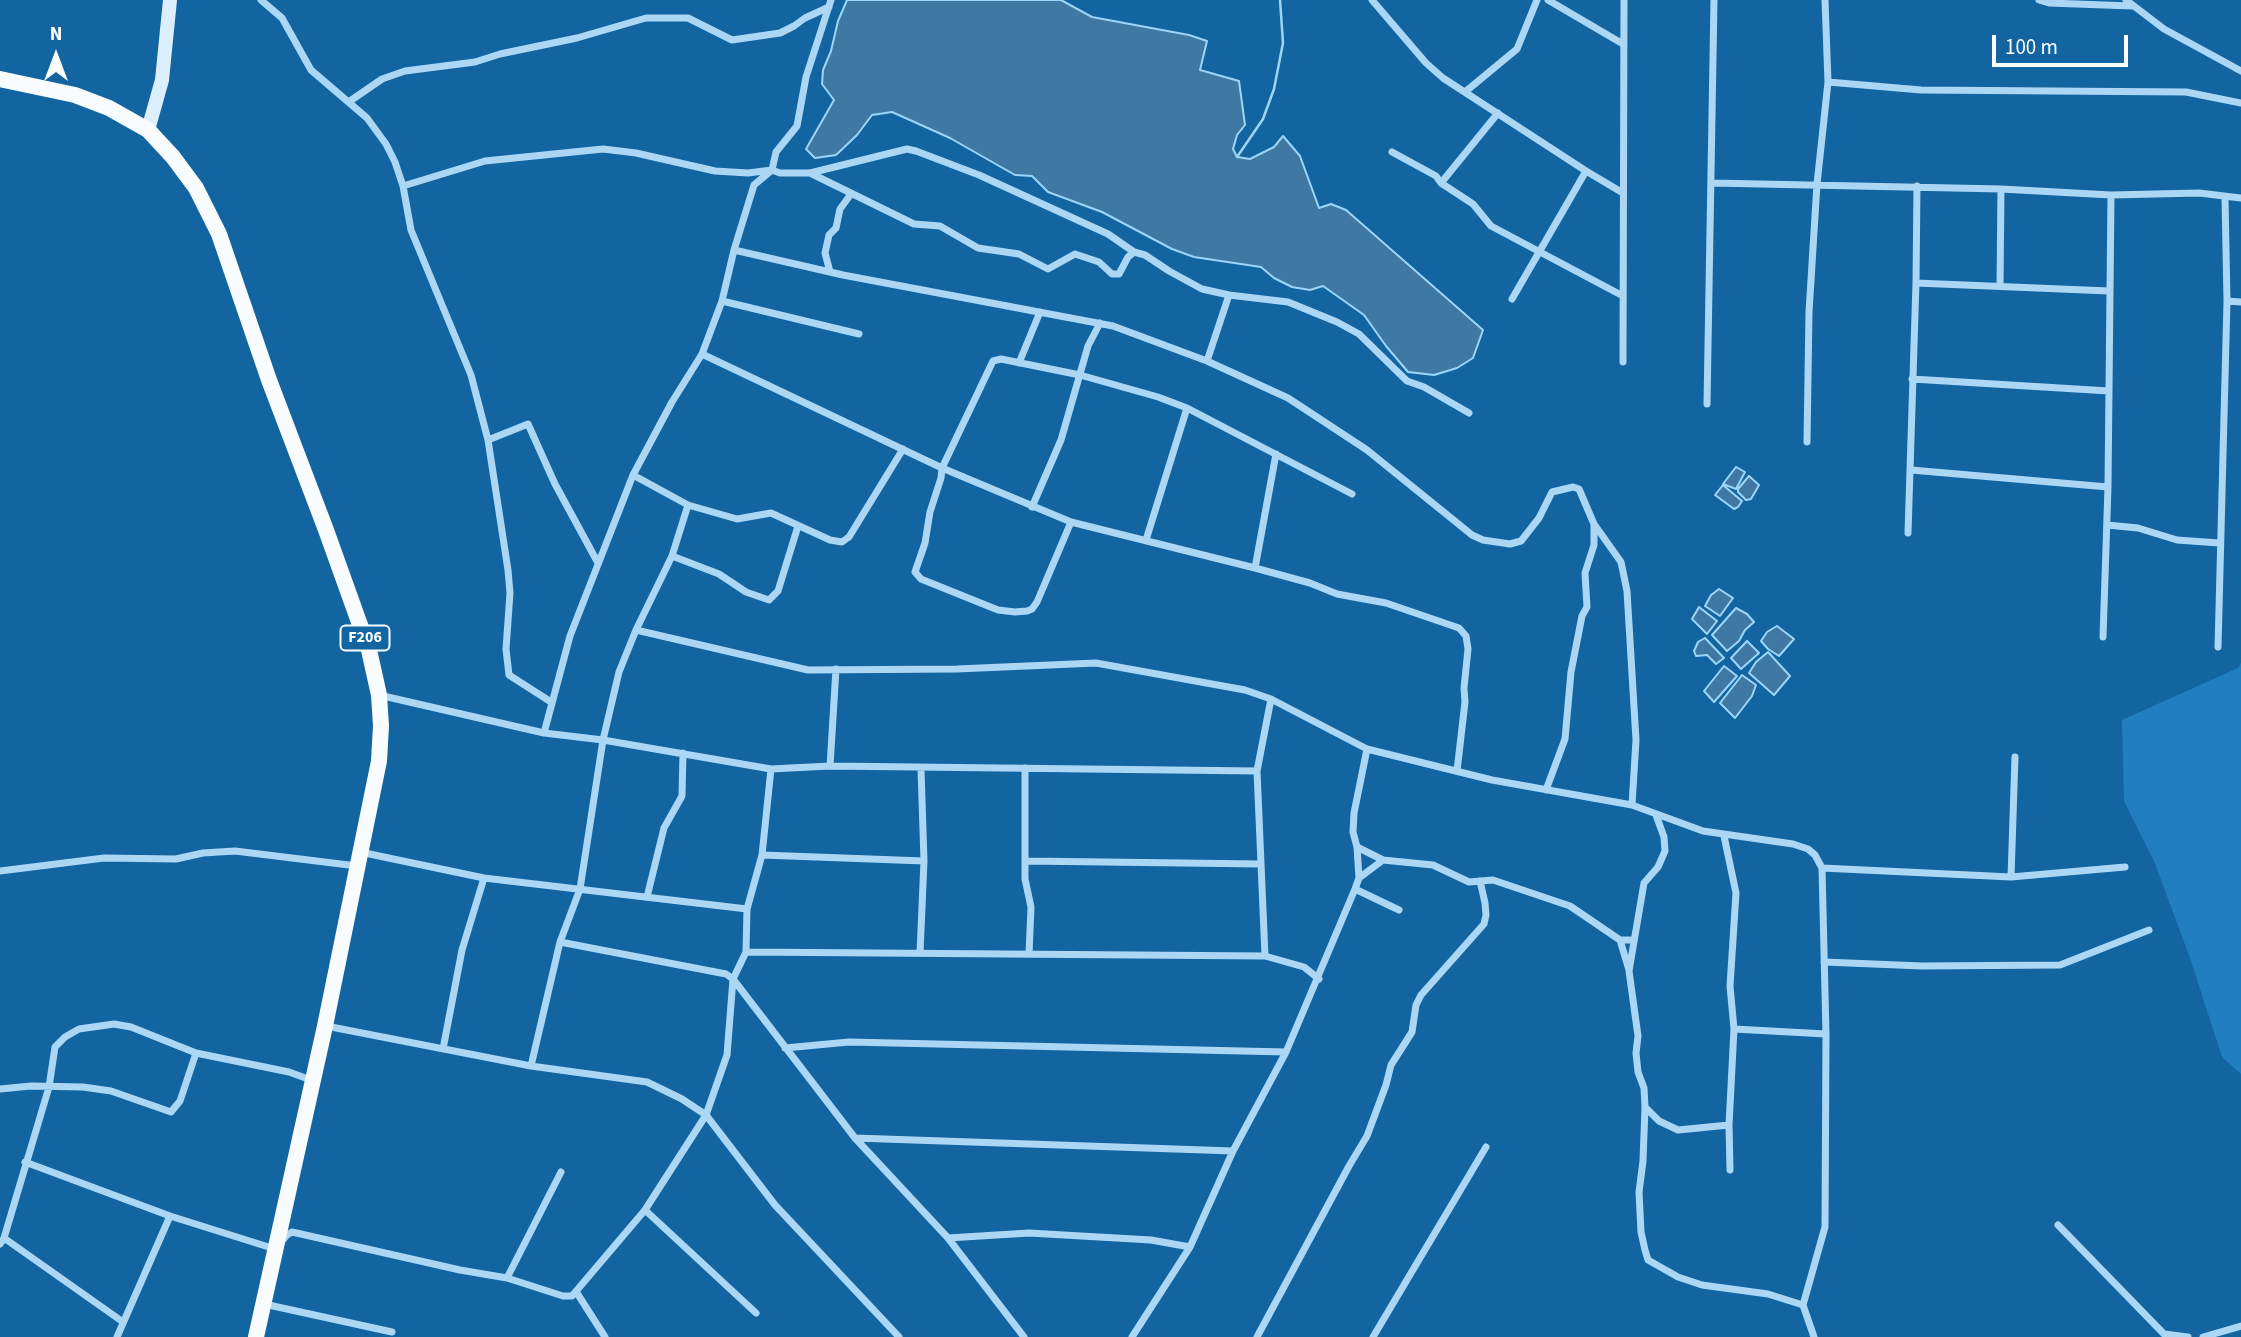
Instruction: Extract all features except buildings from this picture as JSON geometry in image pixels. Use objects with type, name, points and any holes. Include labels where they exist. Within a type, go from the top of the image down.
[{"type":"main road","name":"F206","points":[[0,79],[75,95],[109,108],[148,130],[196,188],[219,234],[269,380],[369,650],[379,695],[379,761],[325,1026],[256,1337]]},
{"type":"street","points":[[148,130],[162,80],[170,0]]},
{"type":"street","points":[[261,0],[282,18],[311,70],[350,101],[367,118],[386,144],[403,186],[411,230],[471,375],[488,440],[509,570],[506,649],[509,675],[551,702]]},
{"type":"street","points":[[1372,0],[1426,63],[1443,78],[1623,193]]},
{"type":"street","points":[[1465,92],[1517,49],[1538,0]]},
{"type":"street","points":[[1548,0],[1623,44]]},
{"type":"street","points":[[1623,362],[1624,0]]},
{"type":"street","points":[[1707,404],[1714,0]]},
{"type":"street","points":[[1807,442],[1817,184],[1828,82],[1825,0]]},
{"type":"street","points":[[2039,0],[2049,3],[2133,6]]},
{"type":"street","points":[[2126,0],[2164,29],[2241,71]]},
{"type":"street","points":[[350,101],[382,79],[405,71],[475,62],[577,38],[646,18],[688,18],[732,40],[780,33],[830,4]]},
{"type":"street","points":[[544,733],[570,636],[633,475],[672,402],[702,354],[722,300],[754,185],[772,170],[776,152],[797,125],[806,77],[830,4]]},
{"type":"street","points":[[1828,82],[1921,90],[2186,92],[2241,103]]},
{"type":"street","points":[[1441,183],[1498,113]]},
{"type":"street","points":[[403,186],[485,161],[603,149],[636,153],[715,171],[748,173],[772,170],[780,173],[810,173],[907,149],[979,175],[1108,234],[1134,252],[1145,255],[1202,289],[1289,302],[1337,322],[1359,334],[1406,381],[1424,387],[1469,413]]},
{"type":"street","points":[[1392,152],[1436,176],[1441,183],[1473,204],[1491,226],[1623,296]]},
{"type":"street","points":[[1513,299],[1586,171]]},
{"type":"street","points":[[810,173],[914,224],[940,226],[978,248],[1019,254],[1048,269],[1075,254],[1100,262],[1112,274],[1119,274],[1128,257],[1134,252]]},
{"type":"street","points":[[1712,183],[1917,186],[2110,195],[2199,193],[2241,198]]},
{"type":"street","points":[[1908,533],[1917,186]]},
{"type":"street","points":[[2000,286],[2001,189]]},
{"type":"street","points":[[830,272],[825,253],[829,235],[836,228],[840,209],[851,194]]},
{"type":"street","points":[[2103,637],[2108,487],[2110,195]]},
{"type":"street","points":[[2217,648],[2227,302],[2225,198]]},
{"type":"street","points":[[734,250],[830,272],[1100,323],[1207,361],[1288,398],[1367,450],[1472,535],[1483,540],[1510,544],[1521,541],[1539,518],[1552,492],[1573,486],[1579,489],[1594,524],[1621,562],[1627,591],[1636,740],[1633,805]]},
{"type":"street","points":[[1916,283],[2109,291]]},
{"type":"street","points":[[1207,361],[1228,295]]},
{"type":"street","points":[[722,300],[859,334]]},
{"type":"street","points":[[2227,302],[2241,302]]},
{"type":"street","points":[[1019,363],[1040,312]]},
{"type":"street","points":[[1032,507],[1060,440],[1088,346],[1100,323]]},
{"type":"street","points":[[702,354],[942,468],[1071,522],[1255,568],[1310,583],[1337,594],[1386,603],[1460,628],[1466,636],[1468,649],[1457,771]]},
{"type":"street","points":[[1071,522],[1037,602],[1027,611],[998,610],[921,579],[915,572],[925,543],[942,468],[993,361],[1001,359],[1080,375],[1158,397],[1187,408],[1352,494]]},
{"type":"street","points":[[1912,379],[2109,391]]},
{"type":"street","points":[[1146,540],[1187,408]]},
{"type":"street","points":[[488,440],[528,424],[555,484],[598,563]]},
{"type":"street","points":[[633,475],[688,505],[737,519],[771,513],[830,540],[842,542],[849,537],[903,449]]},
{"type":"street","points":[[1255,568],[1276,454]]},
{"type":"street","points":[[1911,470],[2108,487]]},
{"type":"street","points":[[531,1066],[561,942],[580,889],[603,740],[619,672],[672,556],[688,505]]},
{"type":"street","points":[[1546,790],[1565,739],[1571,672],[1582,616],[1587,607],[1585,573],[1594,545],[1594,524]]},
{"type":"street","points":[[2107,525],[2138,528],[2177,540],[2220,543]]},
{"type":"street","points":[[672,556],[719,574],[746,592],[769,600],[778,591],[798,526]]},
{"type":"street","points":[[636,630],[808,670],[957,669],[1097,663],[1245,690],[1271,699],[1367,749],[1492,780],[1633,805],[1724,836],[1793,844],[1808,849],[1822,868],[1825,1034],[1825,1227],[1803,1306],[1814,1337]]},
{"type":"street","points":[[830,766],[836,669]]},
{"type":"street","points":[[379,695],[544,733],[603,740],[771,769],[830,766],[1257,771]]},
{"type":"street","points":[[1265,956],[1257,771],[1271,699]]},
{"type":"street","points":[[1132,1337],[1190,1247],[1233,1151],[1286,1052],[1355,889],[1359,878],[1353,832],[1354,813],[1367,749]]},
{"type":"street","points":[[647,897],[664,828],[682,796],[683,754]]},
{"type":"street","points":[[2011,877],[2015,757]]},
{"type":"street","points":[[920,953],[924,861],[922,768]]},
{"type":"street","points":[[1025,768],[1025,880],[1031,907],[1029,954]]},
{"type":"street","points":[[605,1337],[577,1293],[578,1287],[645,1210],[706,1115],[727,1055],[733,979],[746,952],[747,909],[762,855],[771,769]]},
{"type":"street","points":[[1629,971],[1644,883],[1658,867],[1665,851],[1664,837],[1656,815]]},
{"type":"street","points":[[1724,836],[1736,893],[1730,986],[1734,1029],[1729,1125],[1730,1170]]},
{"type":"street","points":[[1357,847],[1383,860],[1433,865],[1469,882],[1493,880],[1570,906],[1620,940],[1634,940]]},
{"type":"street","points":[[0,871],[104,858],[176,859],[203,853],[235,851],[358,859],[747,909]]},
{"type":"street","points":[[762,855],[924,861]]},
{"type":"street","points":[[1359,878],[1383,860]]},
{"type":"street","points":[[1026,861],[1261,864]]},
{"type":"street","points":[[1822,868],[2011,877],[2125,867]]},
{"type":"street","points":[[443,1049],[462,950],[484,877]]},
{"type":"street","points":[[1257,1337],[1367,1136],[1391,1065],[1412,1032],[1416,1006],[1421,995],[1484,923],[1486,903],[1480,881]]},
{"type":"street","points":[[1355,889],[1399,910]]},
{"type":"street","points":[[1824,962],[1922,966],[2060,965],[2149,930]]},
{"type":"street","points":[[1620,940],[1629,971],[1638,1036],[1638,1072],[1644,1088],[1643,1161],[1639,1192],[1641,1232],[1648,1260],[1678,1277],[1702,1285],[1768,1294],[1803,1306]]},
{"type":"street","points":[[561,942],[726,974],[733,979],[855,1138],[948,1238],[1024,1337]]},
{"type":"street","points":[[746,952],[1265,956],[1304,967],[1319,979]]},
{"type":"street","points":[[123,1322],[2,1241],[49,1087],[55,1047],[79,1029],[114,1024],[131,1027],[196,1053],[289,1072],[312,1080]]},
{"type":"street","points":[[325,1026],[531,1066],[647,1082],[682,1100],[706,1115],[775,1205],[899,1337]]},
{"type":"street","points":[[1734,1029],[1825,1034]]},
{"type":"street","points":[[785,1048],[849,1042],[1286,1052]]},
{"type":"street","points":[[0,1090],[31,1086],[83,1087],[111,1091],[172,1112],[180,1101],[196,1053]]},
{"type":"street","points":[[1645,1107],[1659,1121],[1678,1130],[1729,1125]]},
{"type":"street","points":[[855,1138],[1233,1151]]},
{"type":"street","points":[[1373,1337],[1486,1147]]},
{"type":"street","points":[[25,1162],[170,1216],[275,1249],[287,1234],[292,1232],[507,1278],[564,1296],[577,1293]]},
{"type":"street","points":[[507,1278],[561,1171]]},
{"type":"street","points":[[645,1210],[756,1313]]},
{"type":"street","points":[[117,1337],[170,1216]]},
{"type":"street","points":[[2058,1225],[2164,1334],[2188,1337]]},
{"type":"street","points":[[948,1238],[1029,1233],[1151,1240],[1190,1247]]},
{"type":"street","points":[[263,1304],[392,1332]]},
{"type":"street","points":[[2203,1337],[2241,1326]]},
{"type":"shaded area","points":[[847,0],[1061,0],[1092,17],[1189,35],[1207,41],[1200,70],[1239,81],[1245,125],[1237,135],[1233,149],[1237,157],[1250,159],[1274,147],[1283,136],[1300,156],[1319,208],[1331,204],[1346,210],[1483,330],[1473,358],[1457,368],[1434,375],[1408,372],[1364,315],[1323,286],[1310,290],[1292,287],[1274,278],[1261,267],[1194,257],[1172,249],[1102,212],[1048,192],[1032,176],[1015,175],[950,138],[892,112],[872,115],[857,135],[836,155],[815,158],[806,149],[834,100],[822,84],[823,70]]},
{"type":"shaded area","points":[[1736,467],[1745,472],[1736,489],[1723,484]]},
{"type":"shaded area","points":[[1749,476],[1759,485],[1751,499],[1746,500],[1738,489]]},
{"type":"shaded area","points":[[1723,485],[1742,501],[1738,507],[1734,509],[1715,495]]},
{"type":"shaded area","points":[[1719,589],[1733,598],[1720,616],[1705,606],[1711,595]]},
{"type":"shaded area","points":[[1699,607],[1717,621],[1707,634],[1692,619]]},
{"type":"shaded area","points":[[1736,608],[1754,622],[1727,651],[1712,635]]},
{"type":"shaded area","points":[[1777,626],[1794,639],[1779,656],[1761,641],[1767,632]]},
{"type":"shaded area","points":[[1705,638],[1724,658],[1716,664],[1707,655],[1696,656],[1694,651],[1698,642]]},
{"type":"shaded area","points":[[1747,641],[1759,653],[1741,669],[1731,658]]},
{"type":"shaded area","points":[[1768,652],[1790,676],[1774,695],[1749,673],[1756,662]]},
{"type":"shaded area","points":[[2241,663],[2241,1074],[2222,1057],[2190,958],[2154,861],[2124,801],[2122,720],[2238,668]]},
{"type":"shaded area","points":[[1724,666],[1737,676],[1714,702],[1704,691]]},
{"type":"shaded area","points":[[1742,675],[1756,685],[1752,696],[1735,718],[1720,703]]},
{"type":"waterway","points":[[1237,157],[1263,119],[1274,89],[1283,43],[1280,0]]}]
